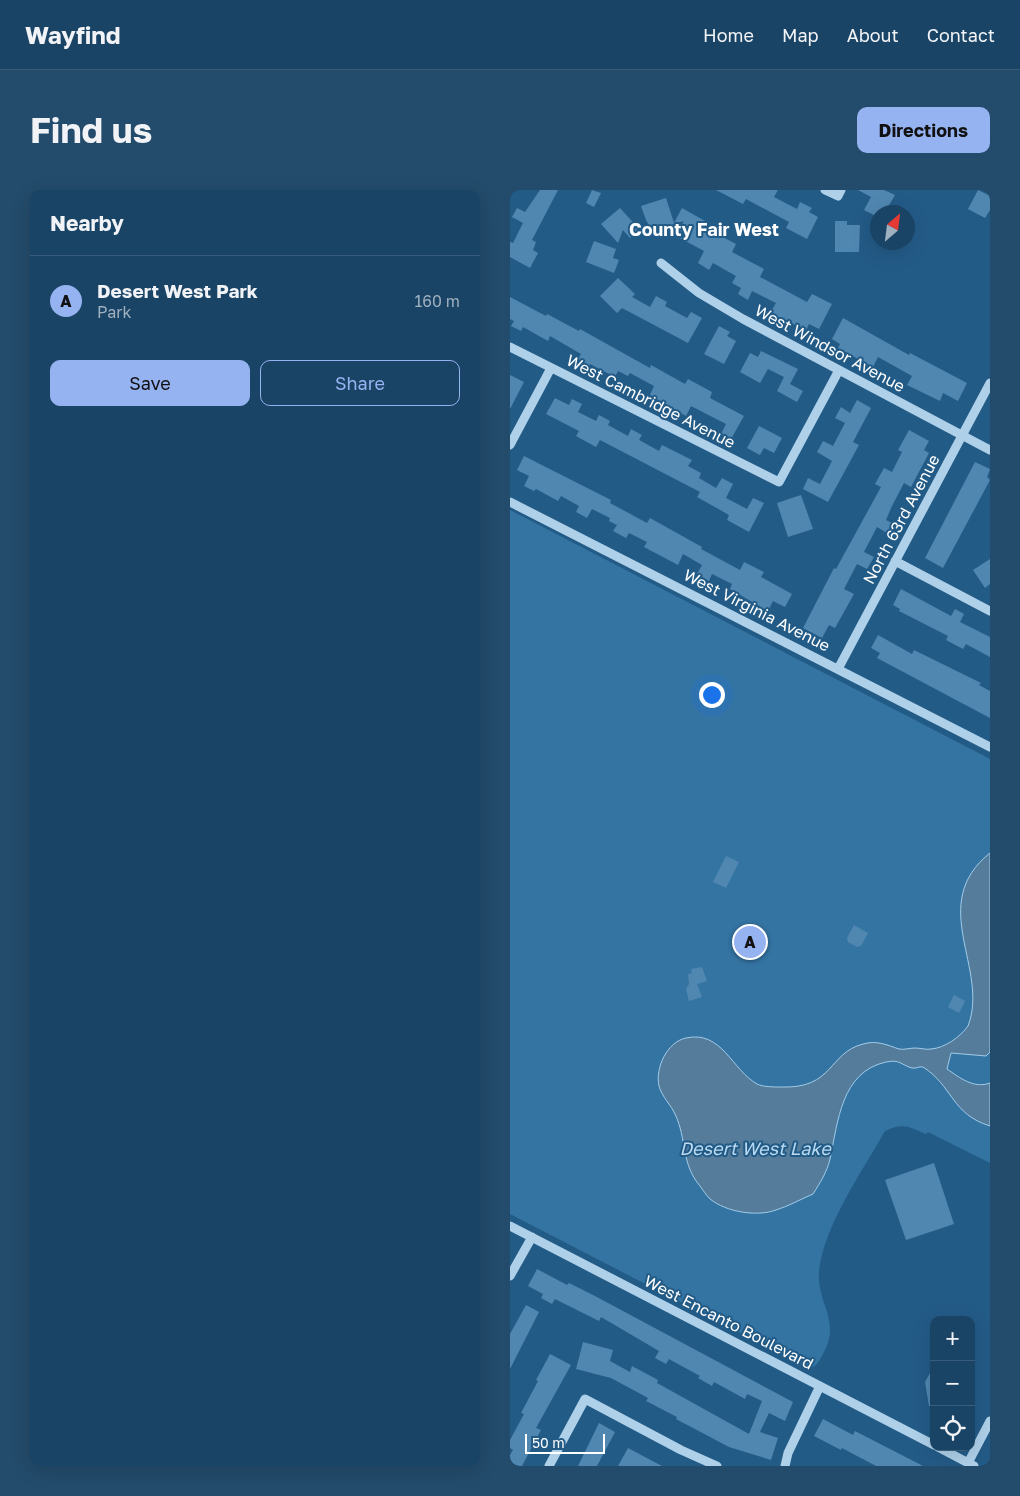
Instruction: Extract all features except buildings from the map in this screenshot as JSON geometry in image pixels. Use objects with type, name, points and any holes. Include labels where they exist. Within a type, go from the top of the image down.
[{"type":"street","points":[[825,190],[839,193]]},
{"type":"street","name":"West Windsor Avenue","points":[[661,263],[699,293],[990,450]]},
{"type":"street","name":"West Cambridge Avenue","points":[[510,347],[779,482],[839,370]]},
{"type":"street","points":[[510,445],[551,368]]},
{"type":"street","name":"North 63rd Avenue","points":[[838,669],[990,383]]},
{"type":"street","name":"West Virginia Avenue","points":[[510,502],[990,747]]},
{"type":"street","points":[[896,560],[990,611]]},
{"type":"street","name":"West Encanto Boulevard","points":[[510,1226],[930,1443]]},
{"type":"street","points":[[510,1276],[532,1237]]},
{"type":"street","points":[[785,1466],[788,1453],[820,1386]]},
{"type":"street","points":[[550,1466],[585,1399],[681,1450],[717,1466]]},
{"type":"street","points":[[946,1451],[971,1464],[990,1421]]},
{"type":"shaded area","points":[[510,510],[990,759],[990,1163],[928,1132],[926,1134],[901,1126],[885,1131],[845,1199],[828,1235],[822,1253],[819,1282],[830,1330],[829,1341],[824,1352],[818,1363],[813,1367],[806,1367],[510,1214]]},
{"type":"water","name":"Desert West Lake","points":[[990,853],[990,1052],[986,1056],[951,1053],[947,1069],[973,1084],[990,1083],[990,1126],[977,1121],[967,1114],[933,1074],[923,1067],[913,1068],[897,1062],[886,1062],[871,1068],[859,1076],[851,1087],[839,1115],[829,1164],[813,1194],[781,1208],[760,1213],[733,1210],[710,1199],[694,1178],[687,1160],[679,1123],[659,1086],[659,1071],[668,1050],[679,1040],[686,1038],[698,1037],[709,1040],[718,1045],[748,1078],[757,1084],[781,1087],[798,1086],[821,1077],[843,1055],[863,1044],[877,1043],[901,1049],[929,1049],[942,1047],[952,1041],[968,1026],[973,1004],[972,982],[963,937],[961,915],[963,894],[972,873]]},
{"type":"place","name":"Desert West Park","points":[[750,942]]},
{"type":"district","name":"County Fair West","points":[[704,230]]}]
